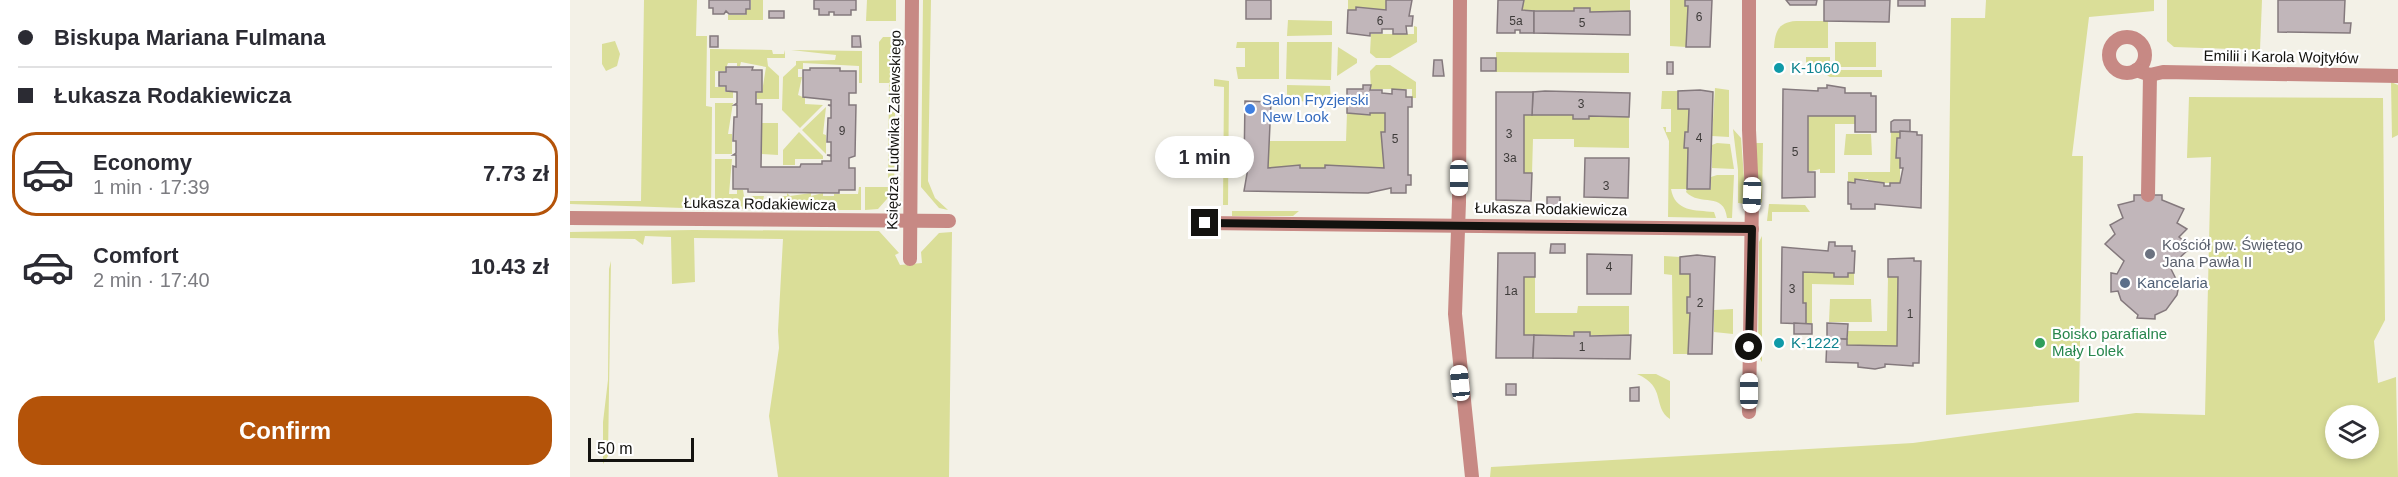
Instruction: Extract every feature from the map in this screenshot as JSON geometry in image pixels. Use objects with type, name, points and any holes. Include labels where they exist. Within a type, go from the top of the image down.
[{"type":"street","name":"Księdza Ludwika Zalewskiego","points":[[910,259],[912,0]]},
{"type":"street","points":[[1460,0],[1455,330],[1472,477]]},
{"type":"street","points":[[1749,0],[1752,229],[1749,412]]},
{"type":"street","points":[[2145,56],[2136,70],[2121,72],[2113,65],[2110,56],[2112,45],[2120,38],[2135,39],[2143,46],[2145,56],[2157,74],[2148,195]]},
{"type":"street","name":"Emilii i Karola Wojtyłów","points":[[2136,70],[2157,74],[2398,76]]},
{"type":"street","name":"Łukasza Rodakiewicza","points":[[570,218],[949,221]]},
{"type":"street","name":"Łukasza Rodakiewicza","points":[[1205,223],[1752,229]]},
{"type":"green space","points":[[644,0],[697,0],[696,36],[707,36],[706,106],[712,107],[711,209],[570,204],[570,201],[641,201]]},
{"type":"green space","points":[[751,0],[763,0],[763,20],[728,20],[728,15],[746,15],[746,9],[751,9]]},
{"type":"green space","points":[[867,0],[896,0],[896,21],[866,21]]},
{"type":"green space","points":[[923,0],[931,0],[928,181],[935,198],[948,210],[939,208],[921,187]]},
{"type":"green space","points":[[1348,0],[1386,0],[1386,10],[1356,7],[1356,10],[1348,10]]},
{"type":"green space","points":[[1524,0],[1630,0],[1630,11],[1590,12],[1589,8],[1574,8],[1574,11],[1522,10]]},
{"type":"green space","points":[[1670,0],[1685,0],[1685,6],[1688,6],[1686,47],[1670,46]]},
{"type":"green space","points":[[1986,0],[2154,0],[2154,11],[2089,17],[2072,156],[2083,156],[2079,402],[1946,415],[1951,18],[1985,18]]},
{"type":"green space","points":[[2167,0],[2262,0],[2260,50],[2174,47],[2167,41]]},
{"type":"green space","points":[[1288,20],[1332,21],[1332,35],[1287,36]]},
{"type":"green space","points":[[1796,21],[1828,21],[1828,48],[1774,48],[1775,37],[1781,26]]},
{"type":"green space","points":[[1414,26],[1417,27],[1417,42],[1390,58],[1376,58],[1370,53],[1371,34],[1414,34]]},
{"type":"green space","points":[[883,37],[896,37],[894,191],[878,209],[865,210],[865,187],[888,187],[889,83],[879,83],[879,42]]},
{"type":"green space","points":[[615,41],[620,54],[617,66],[606,71],[602,64],[602,44]]},
{"type":"green space","points":[[1237,42],[1279,42],[1279,79],[1238,79],[1236,67],[1245,67],[1245,48],[1236,48]]},
{"type":"green space","points":[[1287,42],[1332,42],[1331,80],[1286,79]]},
{"type":"green space","points":[[1835,42],[1876,42],[1876,67],[1835,67]]},
{"type":"green space","points":[[1338,47],[1357,59],[1357,63],[1337,76]]},
{"type":"green space","points":[[710,49],[772,50],[773,54],[784,54],[785,50],[785,58],[767,58],[768,66],[779,76],[779,99],[757,99],[757,93],[762,92],[766,67],[741,62],[740,66],[737,66],[737,63],[728,63],[725,71],[715,71],[715,87],[725,87],[725,92],[733,92],[733,98],[710,98]]},
{"type":"green space","points":[[791,50],[862,51],[862,83],[859,83],[859,66],[803,63],[803,69],[798,69],[798,77],[802,77],[798,95],[805,98],[805,104],[823,105],[800,128],[782,110],[783,77],[796,65],[796,61],[835,60],[836,55]]},
{"type":"green space","points":[[1496,52],[1629,53],[1629,73],[1496,72]]},
{"type":"green space","points":[[1806,57],[1830,57],[1830,70],[1882,70],[1882,77],[1830,77],[1820,71],[1806,71]]},
{"type":"green space","points":[[1376,65],[1390,65],[1416,82],[1416,98],[1412,98],[1412,89],[1371,89],[1370,71]]},
{"type":"green space","points":[[1214,79],[1229,81],[1228,205],[1223,205],[1224,87],[1214,86]]},
{"type":"green space","points":[[2391,82],[2398,85],[2398,135],[2392,138]]},
{"type":"green space","points":[[1287,85],[1330,86],[1331,102],[1287,101]]},
{"type":"green space","points":[[1715,88],[1729,90],[1729,137],[1712,136]]},
{"type":"green space","points":[[1662,91],[1678,91],[1678,109],[1689,109],[1688,132],[1685,133],[1684,148],[1688,148],[1687,189],[1671,189],[1673,197],[1681,206],[1714,212],[1716,218],[1668,217],[1669,141],[1663,127],[1666,127],[1666,132],[1671,132],[1671,109],[1661,109]]},
{"type":"green space","points":[[2189,97],[2383,98],[2385,320],[2374,341],[2378,383],[2396,377],[2398,477],[1490,477],[1491,467],[1913,443],[2136,413],[2205,415],[2211,157],[2187,158]]},
{"type":"green space","points":[[715,103],[733,103],[728,134],[732,134],[732,154],[715,154]]},
{"type":"green space","points":[[826,107],[823,134],[826,135],[826,154],[802,130]]},
{"type":"green space","points":[[1347,113],[1369,115],[1370,113],[1385,113],[1385,132],[1381,133],[1384,168],[1326,165],[1325,168],[1300,168],[1300,165],[1268,168],[1268,141],[1346,141]]},
{"type":"green space","points":[[1524,115],[1573,115],[1573,119],[1588,119],[1589,116],[1629,117],[1629,148],[1574,147],[1574,139],[1533,139],[1532,173],[1524,173]]},
{"type":"green space","points":[[1808,116],[1855,116],[1855,124],[1835,124],[1835,173],[1820,173],[1820,169],[1808,172]]},
{"type":"green space","points":[[762,123],[778,123],[778,155],[762,154]]},
{"type":"green space","points":[[1733,129],[1741,138],[1746,204],[1738,203],[1738,170]]},
{"type":"green space","points":[[799,132],[823,156],[823,159],[795,159],[795,165],[783,165],[783,150]]},
{"type":"green space","points":[[1891,132],[1900,132],[1900,138],[1897,138],[1896,158],[1900,158],[1900,183],[1869,183],[1868,179],[1855,179],[1855,183],[1848,182],[1848,172],[1890,172]]},
{"type":"green space","points":[[1846,134],[1871,134],[1872,155],[1844,155]]},
{"type":"green space","points":[[1754,143],[1763,143],[1762,202],[1759,205]]},
{"type":"green space","points":[[1730,144],[1734,169],[1712,168],[1712,145]]},
{"type":"green space","points":[[715,159],[732,159],[729,194],[737,194],[737,190],[743,190],[744,196],[764,196],[761,209],[715,209]]},
{"type":"green space","points":[[1734,175],[1732,218],[1727,218],[1725,210],[1716,202],[1698,199],[1686,192],[1687,189],[1711,189],[1711,177]]},
{"type":"green space","points":[[859,187],[861,187],[861,210],[782,210],[782,196],[787,196],[787,193],[790,196],[811,193],[811,196],[823,193],[823,196],[858,194]]},
{"type":"green space","points":[[1769,204],[1805,205],[1810,212],[1772,212],[1772,221],[1767,221]]},
{"type":"green space","points":[[1232,211],[1299,211],[1293,216],[1232,216]]},
{"type":"green space","points":[[879,231],[899,253],[895,255],[900,265],[922,263],[921,252],[939,233],[952,232],[949,477],[778,477],[769,416],[779,348],[783,239],[694,238],[695,282],[672,284],[671,237],[645,236],[643,245],[635,239],[570,238],[570,232]]},
{"type":"green space","points":[[1762,236],[1762,362],[1758,356],[1759,242]]},
{"type":"green space","points":[[1664,256],[1680,257],[1680,274],[1690,274],[1690,297],[1687,298],[1687,313],[1690,313],[1688,354],[1673,354],[1672,275],[1664,274]]},
{"type":"green space","points":[[611,261],[608,456],[603,464],[603,422],[608,380]]},
{"type":"green space","points":[[1803,272],[1834,273],[1834,277],[1848,277],[1848,273],[1854,273],[1854,285],[1812,284],[1812,324],[1806,324]]},
{"type":"green space","points":[[1524,277],[1535,277],[1535,313],[1577,313],[1578,306],[1629,306],[1629,335],[1524,335]]},
{"type":"green space","points":[[1888,277],[1898,277],[1897,346],[1847,345],[1848,331],[1887,331]]},
{"type":"green space","points":[[1830,299],[1871,299],[1872,322],[1829,322]]},
{"type":"green space","points":[[1733,309],[1733,334],[1714,332],[1714,310]]},
{"type":"green space","points":[[1637,374],[1656,374],[1670,381],[1670,419],[1661,409],[1652,385]]},
{"type":"building","points":[[709,0],[750,0],[750,9],[746,9],[746,14],[729,14],[726,11],[724,14],[713,14],[713,8],[709,8]]},
{"type":"building","points":[[814,0],[856,0],[856,10],[851,10],[851,15],[834,15],[834,12],[829,12],[829,15],[819,15],[819,9],[814,9]]},
{"type":"building","points":[[1246,0],[1271,0],[1271,19],[1246,19]]},
{"type":"building","points":[[1386,0],[1412,0],[1409,16],[1413,16],[1412,26],[1406,26],[1407,34],[1393,34],[1393,29],[1382,29],[1382,33],[1370,33],[1370,36],[1347,33],[1348,10],[1356,10],[1356,7],[1386,10]]},
{"type":"building","points":[[1498,0],[1524,0],[1522,10],[1534,11],[1534,33],[1520,33],[1520,30],[1515,30],[1515,33],[1497,33]]},
{"type":"building","points":[[1685,0],[1712,0],[1710,47],[1686,47],[1688,6],[1685,6]]},
{"type":"building","points":[[1786,0],[1817,0],[1816,5],[1790,5]]},
{"type":"building","points":[[1824,0],[1890,0],[1889,22],[1824,21]]},
{"type":"building","points":[[1898,0],[1925,0],[1925,6],[1898,6]]},
{"type":"building","points":[[2278,0],[2345,0],[2344,23],[2351,23],[2350,33],[2278,32]]},
{"type":"building","points":[[1574,8],[1590,8],[1590,12],[1630,11],[1630,35],[1534,33],[1534,11],[1574,11]]},
{"type":"building","points":[[769,11],[784,11],[784,18],[769,18]]},
{"type":"building","points":[[710,36],[718,36],[718,47],[710,47]]},
{"type":"building","points":[[852,36],[860,36],[861,47],[852,47]]},
{"type":"building","points":[[1481,58],[1496,58],[1496,71],[1481,71]]},
{"type":"building","points":[[1434,60],[1442,60],[1444,76],[1433,76]]},
{"type":"building","points":[[1667,62],[1673,62],[1673,74],[1667,74]]},
{"type":"building","points":[[726,67],[753,67],[752,70],[762,70],[762,92],[756,92],[756,104],[762,104],[761,167],[800,167],[801,164],[822,164],[822,161],[831,161],[831,156],[827,155],[831,155],[831,142],[827,142],[828,118],[831,118],[831,106],[828,105],[831,105],[831,100],[803,97],[803,70],[840,68],[840,71],[856,71],[856,93],[849,93],[849,105],[856,105],[855,156],[849,158],[849,168],[855,168],[855,190],[839,190],[839,193],[748,192],[748,189],[733,189],[733,166],[736,167],[736,155],[733,155],[736,153],[736,141],[733,141],[734,117],[737,117],[737,105],[734,105],[737,103],[737,92],[726,91],[726,86],[719,86],[719,72],[726,72]]},
{"type":"building","points":[[1363,85],[1371,85],[1370,90],[1382,90],[1382,93],[1392,94],[1392,89],[1406,90],[1406,97],[1412,97],[1412,107],[1408,107],[1408,175],[1411,175],[1411,185],[1406,185],[1406,193],[1391,193],[1391,188],[1368,193],[1244,191],[1248,168],[1244,168],[1245,101],[1271,102],[1268,168],[1300,165],[1300,168],[1325,168],[1325,165],[1384,168],[1381,132],[1385,132],[1385,113],[1370,113],[1370,115],[1347,113],[1347,89],[1363,89]]},
{"type":"building","points":[[1827,85],[1845,88],[1845,93],[1871,93],[1871,96],[1876,96],[1876,132],[1855,132],[1855,116],[1808,116],[1808,172],[1815,172],[1815,197],[1782,198],[1783,89],[1818,91],[1818,88],[1827,88]]},
{"type":"building","points":[[1678,91],[1713,92],[1710,189],[1687,189],[1688,148],[1684,148],[1685,132],[1688,132],[1689,109],[1678,109]]},
{"type":"building","points":[[1496,92],[1533,92],[1532,115],[1524,115],[1524,173],[1532,173],[1531,201],[1496,200]]},
{"type":"building","points":[[1533,92],[1630,93],[1629,117],[1589,116],[1589,119],[1573,119],[1573,115],[1532,115]]},
{"type":"building","points":[[1910,120],[1910,132],[1891,132],[1891,122]]},
{"type":"building","points":[[1900,131],[1917,132],[1917,135],[1922,135],[1921,208],[1875,204],[1875,209],[1851,209],[1851,204],[1848,204],[1848,182],[1855,183],[1855,179],[1884,183],[1884,186],[1890,186],[1890,183],[1900,183],[1903,168],[1900,168],[1900,158],[1896,158],[1897,138],[1900,138]]},
{"type":"building","points":[[1585,158],[1629,158],[1628,198],[1584,197]]},
{"type":"building","name":"Kościół pw. Świętego Jana Pawła II","points":[[2134,195],[2162,195],[2162,200],[2184,209],[2177,223],[2187,229],[2179,237],[2191,247],[2170,267],[2179,285],[2177,295],[2166,310],[2155,315],[2155,319],[2137,318],[2138,315],[2121,300],[2118,291],[2111,292],[2111,273],[2117,274],[2124,261],[2105,244],[2115,234],[2110,225],[2123,218],[2118,205],[2134,201]]},
{"type":"building","points":[[1547,197],[1560,197],[1560,210],[1547,210]]},
{"type":"building","points":[[1829,242],[1835,242],[1835,246],[1852,246],[1852,251],[1855,251],[1854,273],[1848,273],[1848,277],[1834,277],[1834,273],[1803,272],[1806,324],[1781,323],[1782,247],[1828,251]]},
{"type":"building","points":[[1551,244],[1565,244],[1565,253],[1550,253]]},
{"type":"building","points":[[1498,253],[1535,253],[1535,277],[1524,277],[1524,335],[1534,335],[1533,358],[1496,358]]},
{"type":"building","points":[[1587,254],[1632,255],[1631,294],[1587,294]]},
{"type":"building","points":[[1697,255],[1715,257],[1712,354],[1688,354],[1690,313],[1687,313],[1687,297],[1690,297],[1690,274],[1680,274],[1680,257]]},
{"type":"building","points":[[1914,258],[1914,261],[1921,261],[1919,363],[1913,363],[1913,366],[1885,364],[1885,367],[1875,369],[1858,367],[1858,363],[1826,362],[1827,338],[1847,339],[1847,345],[1897,346],[1898,277],[1888,277],[1888,259]]},
{"type":"building","points":[[1794,323],[1812,324],[1812,334],[1794,334]]},
{"type":"building","points":[[1827,323],[1848,324],[1847,339],[1827,338]]},
{"type":"building","points":[[1574,332],[1590,332],[1590,336],[1631,335],[1630,359],[1533,358],[1534,335],[1574,336]]},
{"type":"building","points":[[1506,384],[1516,384],[1516,395],[1506,395]]},
{"type":"building","points":[[1639,387],[1639,401],[1630,401],[1630,388]]},
{"type":"place","name":"K-1060","points":[[1779,68]]},
{"type":"place","name":"Salon Fryzjerski New Look","points":[[1250,109]]},
{"type":"place","name":"Kościół pw. Świętego Jana Pawła II","points":[[2150,254]]},
{"type":"place","name":"Kancelaria","points":[[2125,283]]},
{"type":"place","name":"K-1222","points":[[1779,343]]},
{"type":"place","name":"Boisko parafialne Mały Lolek","points":[[2040,343]]},
{"type":"route","points":[[1205,223],[1571,225],[1752,229],[1749,347]]}]
